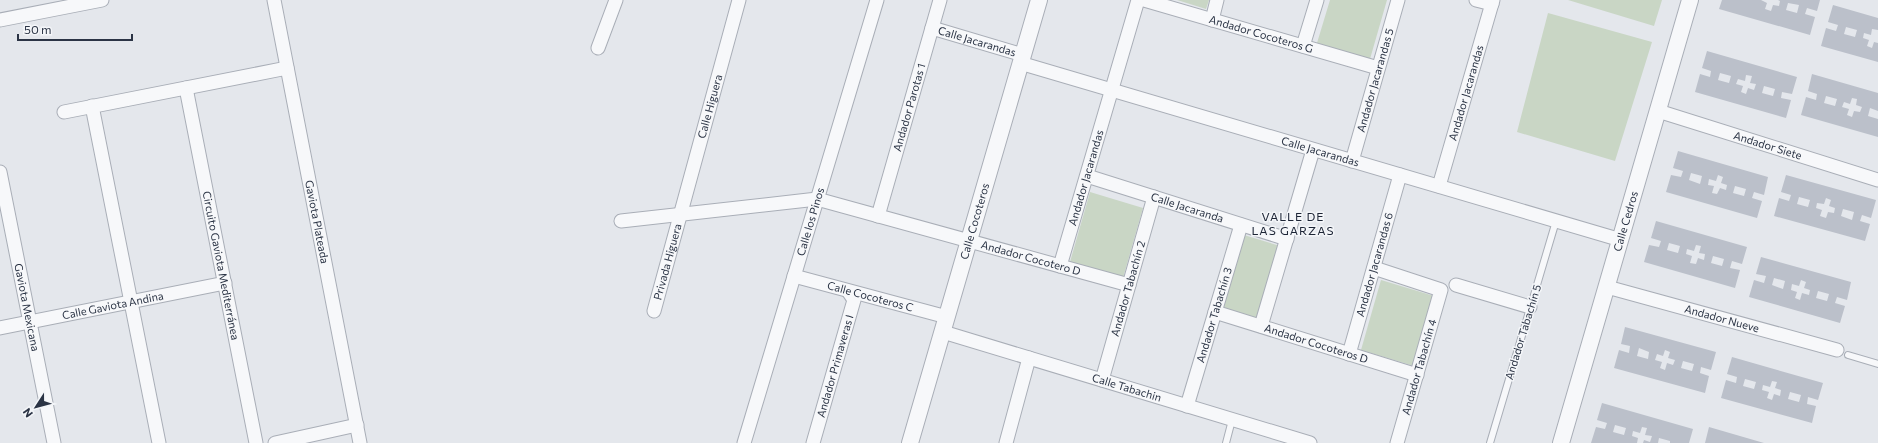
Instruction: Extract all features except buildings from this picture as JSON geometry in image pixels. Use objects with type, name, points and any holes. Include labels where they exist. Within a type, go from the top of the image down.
[{"type":"street","points":[[0,20],[69,3],[102,0]]},
{"type":"street","name":"Gaviota Plateada","points":[[274,0],[360,443]]},
{"type":"street","points":[[598,48],[616,0]]},
{"type":"street","name":"Calle Higuera","points":[[681,213],[738,0]]},
{"type":"street","name":"Calle los Pinos","points":[[744,443],[877,0]]},
{"type":"street","name":"Andador Parotas 1","points":[[878,216],[940,0]]},
{"type":"street","name":"Calle Cocoteros","points":[[910,443],[1039,0]]},
{"type":"street","name":"Andador Jacarandas","points":[[1060,266],[1138,0]]},
{"type":"street","name":"Andador Cocoteros G","points":[[1144,0],[1378,68]]},
{"type":"street","points":[[1212,20],[1217,0]]},
{"type":"street","points":[[1303,46],[1317,0]]},
{"type":"street","name":"Andador Jacarandas 5","points":[[1352,161],[1398,0]]},
{"type":"street","points":[[1476,0],[1492,2]]},
{"type":"street","name":"Calle Cedros","points":[[1561,443],[1690,0]]},
{"type":"street","name":"Andador Jacarandas","points":[[1439,186],[1492,2]]},
{"type":"street","name":"Calle Jacarandas","points":[[932,28],[1112,90],[1620,240]]},
{"type":"street","points":[[64,112],[287,68]]},
{"type":"street","name":"Circuito Gaviota Mediterránea","points":[[186,88],[256,443]]},
{"type":"street","points":[[92,106],[159,443]]},
{"type":"street","name":"Andador Siete","points":[[1658,111],[1878,180]]},
{"type":"street","points":[[1261,326],[1314,150]]},
{"type":"street","name":"Gaviota Mexicana","points":[[0,172],[54,443]]},
{"type":"street","name":"Andador Jacarandas 6","points":[[1349,354],[1400,175]]},
{"type":"street","name":"Calle Jacaranda","points":[[1087,176],[1287,240]]},
{"type":"street","name":"Andador Tabachín 2","points":[[1102,380],[1154,197]]},
{"type":"street","points":[[621,221],[681,213],[817,199]]},
{"type":"street","name":"Andador Cocotero D","points":[[817,199],[1129,285]]},
{"type":"street","name":"Privada Higuera","points":[[654,311],[681,213]]},
{"type":"street","name":"Andador Tabachín 3","points":[[1187,406],[1241,225]]},
{"type":"street","name":"Andador Tabachín 4","points":[[1374,268],[1441,290],[1398,443]]},
{"type":"street","name":"Calle Cocoteros C","points":[[794,276],[848,291],[945,325]]},
{"type":"street","name":"Calle Gaviota Andina","points":[[0,328],[225,283]]},
{"type":"street","points":[[1456,285],[1530,307]]},
{"type":"street","name":"Andador Nueve","points":[[1607,287],[1843,353]]},
{"type":"street","name":"Andador Primaveras I","points":[[813,443],[854,300],[848,291]]},
{"type":"street","name":"Andador Cocoteros D","points":[[1215,312],[1417,375]]},
{"type":"street","name":"Calle Tabachin","points":[[945,325],[1029,358],[1310,443]]},
{"type":"street","points":[[1006,443],[1029,358]]},
{"type":"street","points":[[275,443],[357,425]]},
{"type":"lane","name":"Andador Tabachín 5","points":[[1490,443],[1556,221]]},
{"type":"lane","points":[[1843,353],[1878,364]]},
{"type":"lane","points":[[1226,443],[1232,419]]},
{"type":"green space","points":[[1177,0],[1209,0],[1206,9]]},
{"type":"green space","points":[[1330,0],[1387,0],[1370,59],[1317,43]]},
{"type":"green space","points":[[1568,0],[1662,0],[1654,26]]},
{"type":"green space","points":[[1548,13],[1652,42],[1615,161],[1517,132]]},
{"type":"green space","points":[[1090,192],[1143,208],[1123,278],[1070,262]]},
{"type":"green space","points":[[1244,235],[1280,246],[1257,320],[1222,309]]},
{"type":"green space","points":[[1381,280],[1434,296],[1414,366],[1361,350]]},
{"type":"district","name":"VALLE DE LAS GARZAS","points":[[1293,224]]}]
